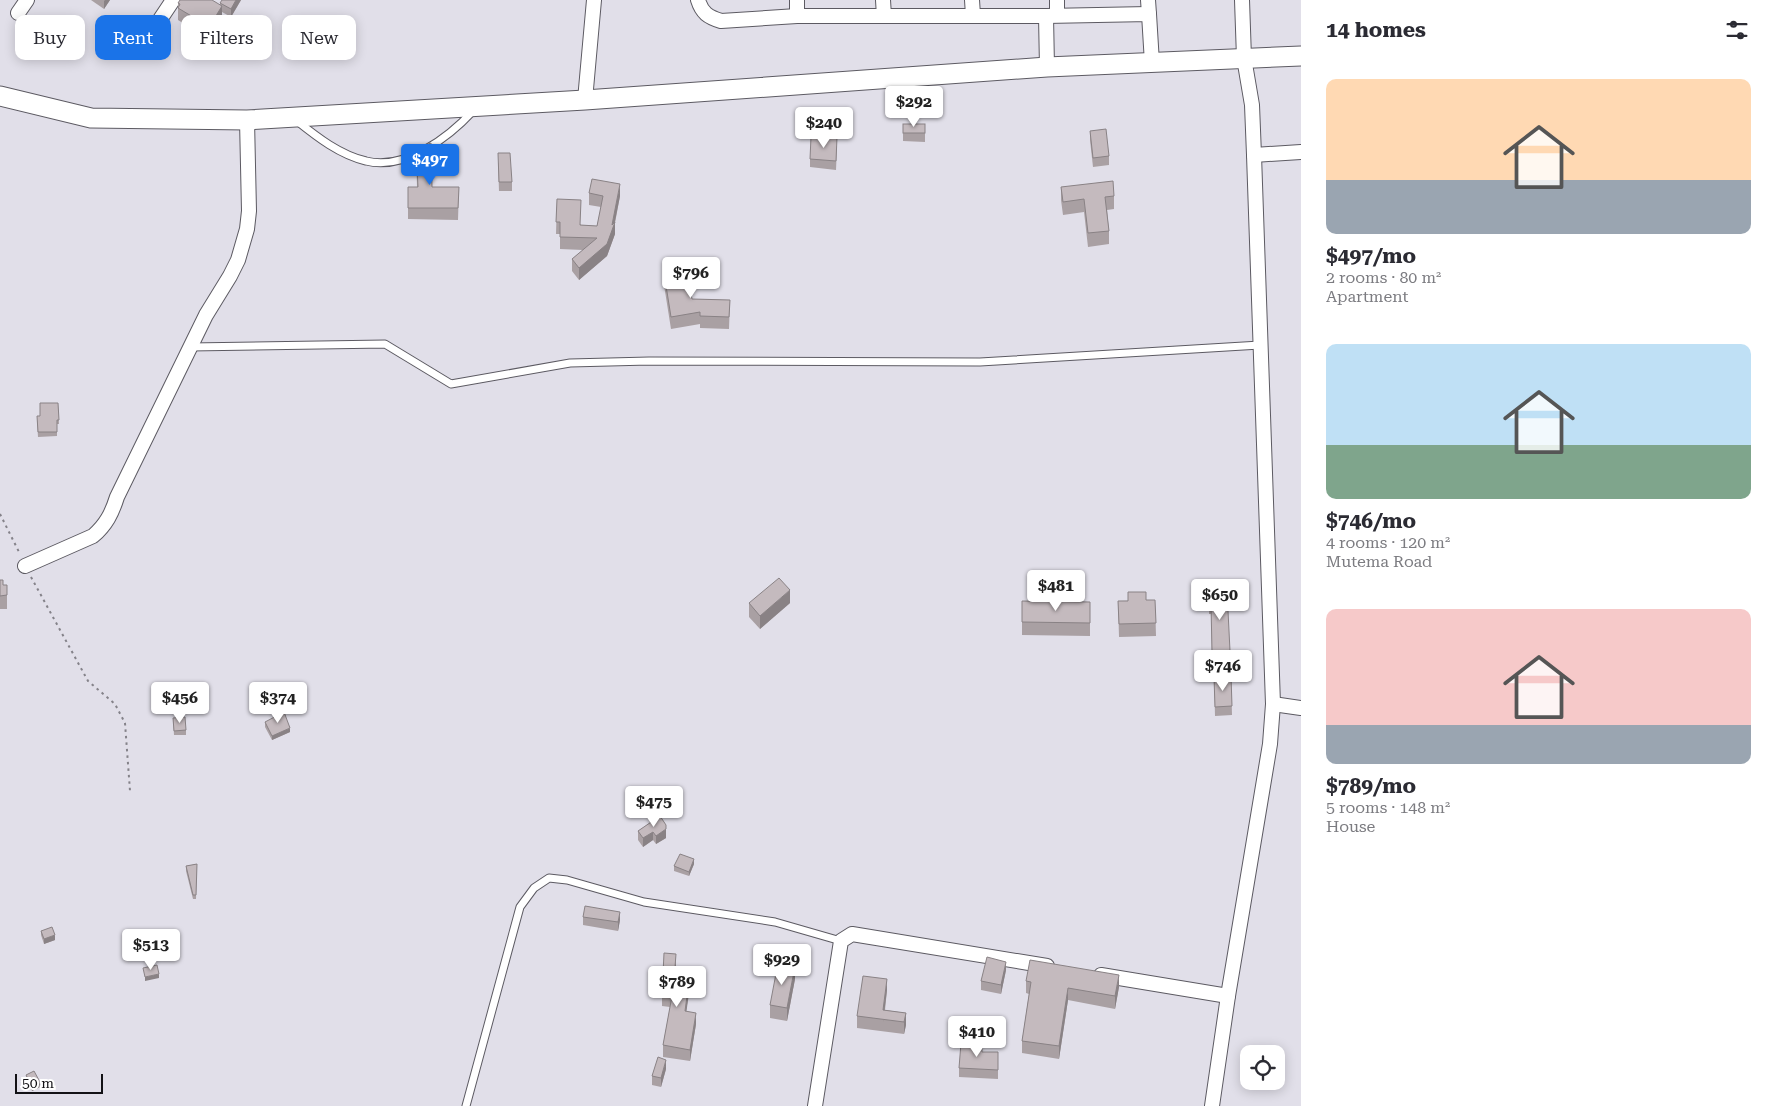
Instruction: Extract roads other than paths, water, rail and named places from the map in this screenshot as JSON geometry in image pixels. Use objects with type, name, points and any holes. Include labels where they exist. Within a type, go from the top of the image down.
[{"type":"main road","points":[[0,96],[92,118],[247,120],[586,100],[1047,67],[1301,56]]},
{"type":"street","points":[[18,13],[27,0]]},
{"type":"street","points":[[163,15],[173,0]]},
{"type":"street","points":[[586,100],[594,0]]},
{"type":"street","points":[[698,0],[701,9],[710,18],[721,21],[797,16],[1051,16],[1148,7],[1152,63]]},
{"type":"street","points":[[797,0],[797,16]]},
{"type":"street","points":[[883,0],[884,16]]},
{"type":"street","points":[[972,0],[973,15]]},
{"type":"street","points":[[1047,67],[1051,16],[1057,0]]},
{"type":"street","points":[[1212,1106],[1228,996],[1270,744],[1274,704],[1252,105],[1244,58],[1242,0]]},
{"type":"street","points":[[25,566],[93,536],[110,518],[117,497],[190,347],[206,315],[230,276],[243,246],[248,211],[247,120]]},
{"type":"street","points":[[1254,155],[1301,152]]},
{"type":"street","points":[[1274,704],[1301,708]]},
{"type":"street","points":[[814,1106],[841,941],[852,934],[1064,969]]},
{"type":"street","points":[[1083,972],[1228,996]]},
{"type":"lane","points":[[292,117],[317,137],[340,151],[367,162],[384,162],[424,151],[468,116],[477,106]]},
{"type":"lane","points":[[190,347],[385,344],[451,384],[570,363],[649,360],[980,362],[1260,345]]},
{"type":"lane","points":[[466,1106],[520,907],[534,888],[549,878],[567,880],[644,902],[775,922],[841,941]]}]
